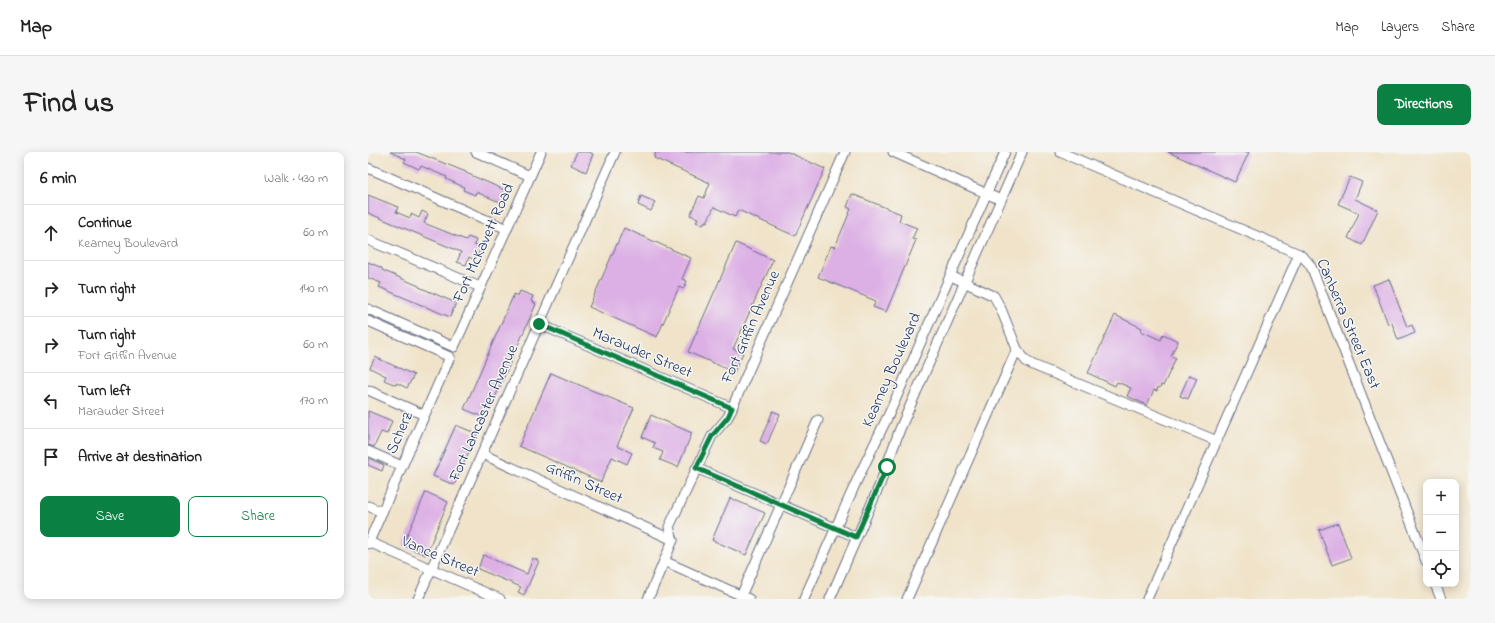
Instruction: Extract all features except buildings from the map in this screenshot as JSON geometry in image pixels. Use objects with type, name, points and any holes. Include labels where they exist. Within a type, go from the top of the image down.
[{"type":"street","points":[[476,152],[530,176]]},
{"type":"street","name":"Fort McKavett Road","points":[[368,309],[454,347],[541,152]]},
{"type":"street","name":"Fort Lancaster Avenue","points":[[418,599],[615,152]]},
{"type":"street","name":"Fort Griffin Avenue","points":[[648,599],[673,540],[669,527],[712,436],[728,417],[845,152]]},
{"type":"street","points":[[893,152],[1001,200]]},
{"type":"street","name":"Kearney Boulevard","points":[[804,599],[835,528],[889,414],[1005,152]]},
{"type":"street","name":"Kearney Boulevard","points":[[830,599],[880,484],[900,429],[1022,152]]},
{"type":"street","name":"Canberra Street East","points":[[1060,152],[1306,258],[1311,265],[1423,553]]},
{"type":"street","points":[[368,168],[507,229]]},
{"type":"street","points":[[368,240],[480,287]]},
{"type":"street","points":[[1147,599],[1299,254]]},
{"type":"street","points":[[951,276],[994,296],[998,301],[1017,349],[1022,357],[1033,365],[1217,441]]},
{"type":"street","name":"Scherz","points":[[368,321],[450,357],[368,543]]},
{"type":"street","name":"Marauder Street","points":[[539,324],[732,408]]},
{"type":"street","points":[[907,599],[1017,349]]},
{"type":"street","points":[[368,390],[424,415]]},
{"type":"street","points":[[664,561],[745,597],[781,504],[818,420]]},
{"type":"street","points":[[368,451],[402,466]]},
{"type":"street","name":"Griffin Street","points":[[482,454],[673,540]]},
{"type":"street","points":[[696,468],[856,537]]},
{"type":"street","points":[[368,506],[382,512]]},
{"type":"street","name":"Vance Street","points":[[368,543],[500,599]]},
{"type":"street","points":[[1436,587],[1441,599]]},
{"type":"route","points":[[539,324],[732,408],[728,417],[712,436],[696,468],[856,537],[887,467]]}]
